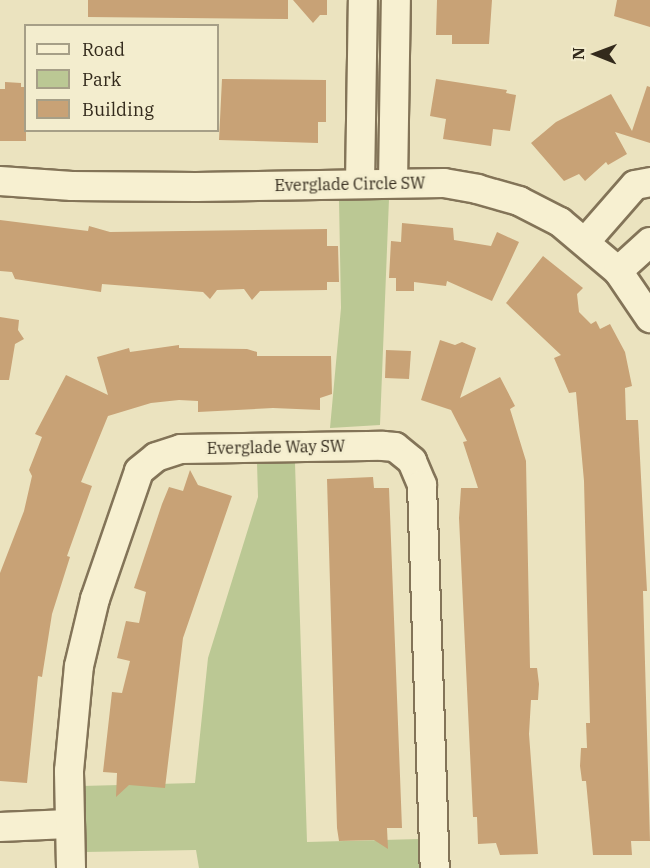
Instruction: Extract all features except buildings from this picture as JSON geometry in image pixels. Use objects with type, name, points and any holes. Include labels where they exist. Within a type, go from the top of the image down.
[{"type":"street","points":[[360,184],[363,0]]},
{"type":"street","points":[[393,183],[396,0]]},
{"type":"street","name":"Everglade Circle SW","points":[[0,181],[84,186],[444,183],[519,201],[560,222],[618,271],[650,318]]},
{"type":"street","points":[[585,241],[635,185],[650,182]]},
{"type":"street","points":[[618,271],[650,242]]},
{"type":"street","name":"Everglade Way SW","points":[[71,868],[68,824],[79,666],[95,598],[139,471],[156,457],[181,449],[383,446],[395,447],[412,461],[422,485],[435,868]]},
{"type":"street","points":[[0,826],[68,824]]},
{"type":"green space","points":[[389,199],[380,425],[330,428],[341,308],[339,200]]},
{"type":"green space","points":[[257,463],[295,463],[307,842],[420,839],[420,868],[199,868],[196,850],[85,852],[82,786],[195,783],[208,658],[258,497]]}]
